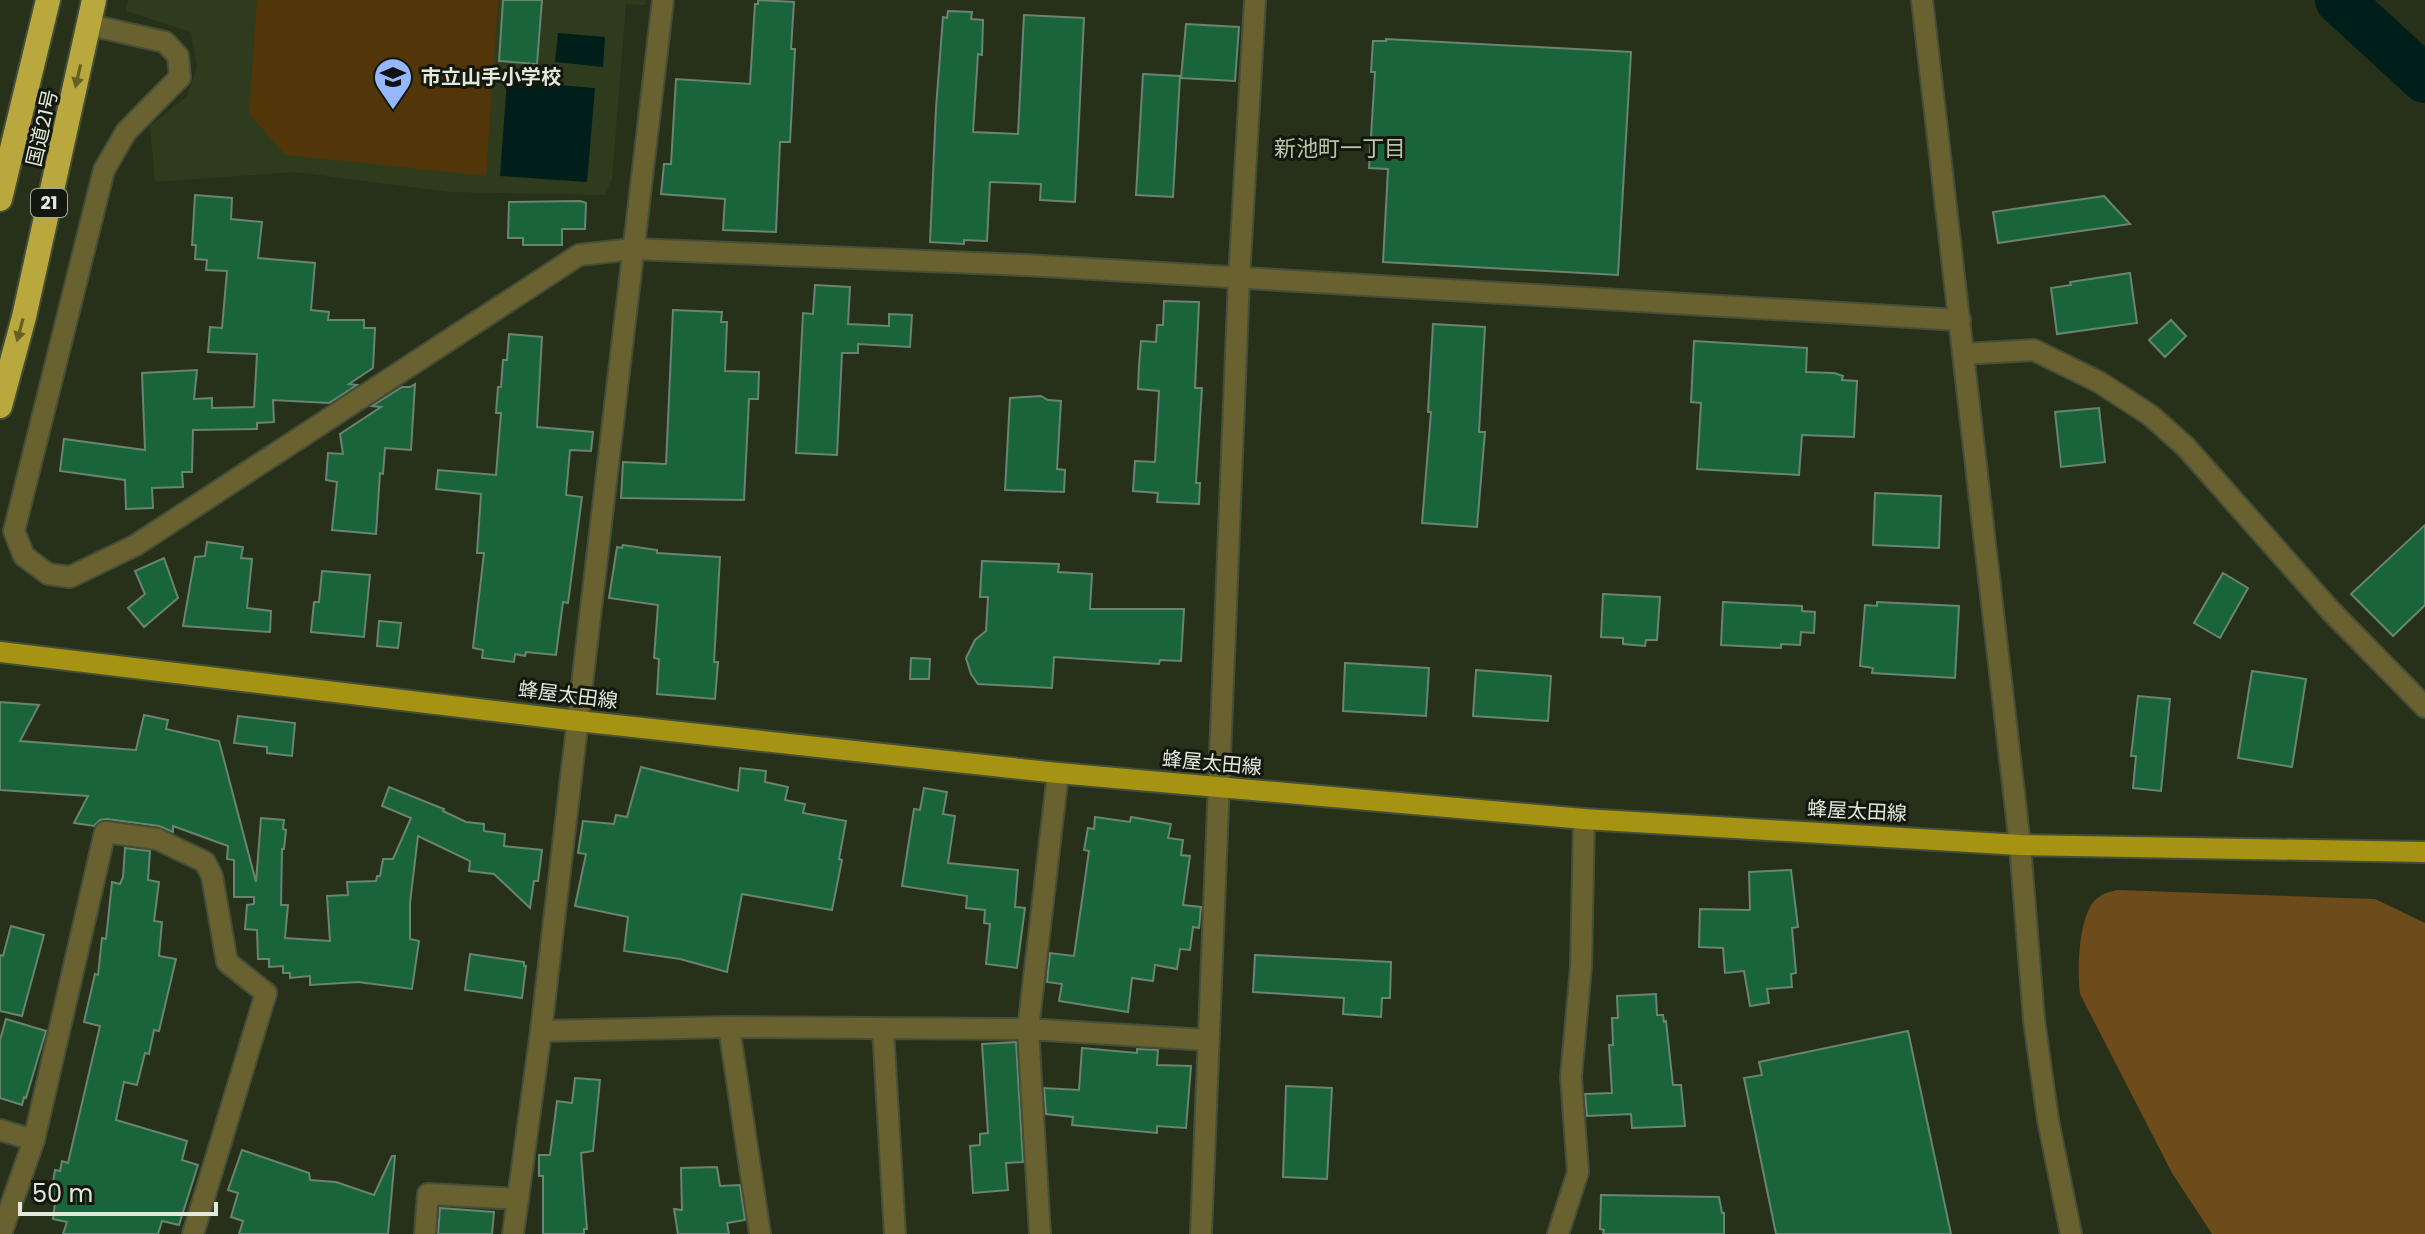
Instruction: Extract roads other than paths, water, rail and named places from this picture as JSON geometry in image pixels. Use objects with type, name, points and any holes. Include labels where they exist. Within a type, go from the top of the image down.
[{"type":"highway","name":"国道21号","points":[[0,199],[48,0]]},
{"type":"highway","name":"国道21号","points":[[0,406],[24,317],[94,0]]},
{"type":"main road","name":"蜂屋太田線","points":[[0,652],[578,721],[1058,773],[1584,819],[2020,845],[2425,852]]},
{"type":"street","points":[[513,1234],[541,1031],[663,0]]},
{"type":"street","points":[[1201,1234],[1239,278],[1255,0]]},
{"type":"street","points":[[1922,0],[2020,845],[2040,1063],[2071,1234]]},
{"type":"street","points":[[90,25],[165,42],[178,56],[180,77],[126,132],[104,170],[14,531],[24,556],[48,574],[70,577],[136,545],[579,255],[633,249],[1025,265],[1960,320]]},
{"type":"street","points":[[1964,354],[2034,350],[2099,382],[2150,415],[2186,447],[2330,610],[2425,707]]},
{"type":"street","points":[[1040,1234],[1028,1029],[1058,773]]},
{"type":"street","points":[[1558,1234],[1578,1172],[1571,1077],[1581,967],[1584,819]]},
{"type":"street","points":[[1,1234],[34,1140],[105,832],[157,839],[205,862],[212,876],[227,962],[266,993],[193,1234]]},
{"type":"street","points":[[541,1031],[729,1027],[1028,1029],[1208,1040]]},
{"type":"street","points":[[729,1027],[760,1234]]},
{"type":"street","points":[[883,1029],[895,1234]]},
{"type":"street","points":[[0,1130],[34,1140]]},
{"type":"street","points":[[425,1234],[428,1194],[518,1199]]},
{"type":"water","points":[[558,33],[605,37],[603,67],[555,62]]},
{"type":"water","points":[[507,81],[595,88],[587,182],[500,176]]},
{"type":"waterway","points":[[2339,0],[2425,79]]},
{"type":"place","name":"市立山手小学校","points":[[393,111]]},
{"type":"district","name":"新池町一丁目","points":[[1340,148]]}]
